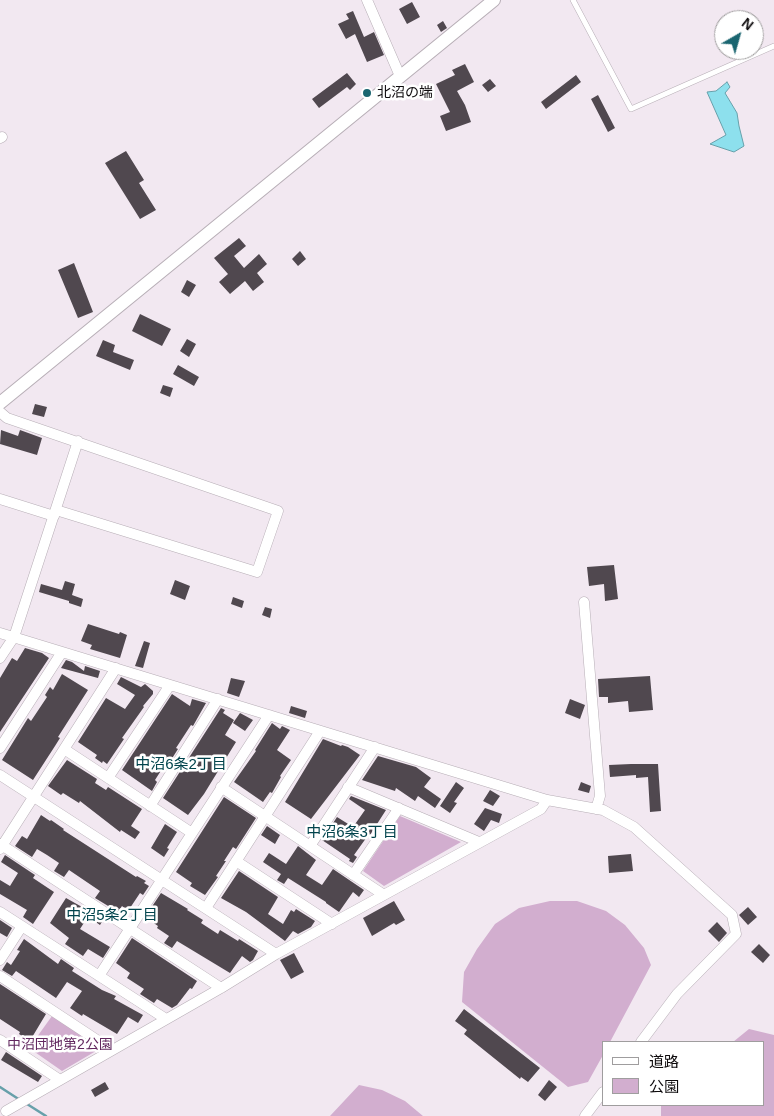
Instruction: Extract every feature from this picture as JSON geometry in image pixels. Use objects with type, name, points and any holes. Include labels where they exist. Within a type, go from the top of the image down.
[{"type":"street","points":[[367,0],[400,76]]},
{"type":"street","points":[[0,403],[494,0]]},
{"type":"street","points":[[0,412],[7,418],[278,511],[257,572],[55,513],[0,499]]},
{"type":"street","points":[[0,658],[14,637],[78,441]]},
{"type":"street","points":[[584,602],[600,796],[596,809]]},
{"type":"street","points":[[0,633],[547,800],[603,810],[634,827],[732,915],[736,934],[677,994],[642,1041]]},
{"type":"street","points":[[0,748],[62,652]]},
{"type":"street","points":[[116,668],[1,846],[221,988]]},
{"type":"street","points":[[108,778],[170,685]]},
{"type":"street","points":[[150,806],[218,699]]},
{"type":"street","points":[[99,976],[269,715]]},
{"type":"street","points":[[206,908],[320,731]]},
{"type":"street","points":[[310,846],[375,747]]},
{"type":"street","points":[[64,749],[192,833]]},
{"type":"street","points":[[0,775],[276,954]]},
{"type":"street","points":[[348,787],[479,842]]},
{"type":"street","points":[[221,788],[384,895]]},
{"type":"street","points":[[7,1111],[221,988],[276,954],[541,808],[547,800]]},
{"type":"street","points":[[353,875],[398,808]]},
{"type":"street","points":[[236,861],[332,924]]},
{"type":"street","points":[[0,912],[166,1020]]},
{"type":"street","points":[[0,960],[22,926]]},
{"type":"street","points":[[0,976],[112,1050]]},
{"type":"street","points":[[0,1040],[60,1080]]},
{"type":"street","points":[[585,1116],[602,1093]]},
{"type":"lane","points":[[573,0],[632,109],[774,46]]},
{"type":"green space","points":[[400,816],[461,842],[384,886],[363,871]]},
{"type":"green space","points":[[550,901],[577,901],[606,911],[625,925],[644,948],[651,965],[611,1041],[602,1041],[602,1057],[588,1082],[568,1087],[462,1002],[464,972],[477,949],[495,924],[519,908]]},
{"type":"green space","name":"中沼団地第2公園","points":[[52,1016],[101,1048],[62,1071],[29,1048]]},
{"type":"green space","points":[[749,1029],[774,1035],[774,1116],[661,1116],[661,1106],[764,1106],[764,1041],[734,1041]]},
{"type":"green space","points":[[359,1085],[382,1090],[405,1101],[423,1116],[330,1116]]},
{"type":"water","points":[[727,82],[730,87],[725,93],[737,113],[744,146],[734,152],[710,144],[726,135],[707,92],[716,91]]},
{"type":"building","points":[[412,2],[420,17],[407,24],[399,9]]},
{"type":"building","points":[[353,11],[364,37],[374,32],[384,55],[367,62],[355,34],[346,39],[338,24],[349,19],[346,14]]},
{"type":"building","points":[[443,21],[447,28],[441,32],[437,25]]},
{"type":"building","points":[[465,64],[474,82],[457,91],[465,105],[471,122],[446,131],[440,116],[450,112],[436,84],[455,75],[452,70]]},
{"type":"building","points":[[347,73],[356,84],[350,90],[347,87],[319,108],[312,99]]},
{"type":"building","points":[[576,75],[581,82],[546,109],[541,102]]},
{"type":"building","points":[[490,79],[496,86],[488,92],[482,85]]},
{"type":"building","points":[[598,95],[615,128],[608,132],[591,99]]},
{"type":"building","points":[[126,151],[144,180],[139,183],[156,210],[140,219],[105,163]]},
{"type":"building","points":[[239,238],[246,246],[234,256],[244,268],[259,254],[267,264],[257,273],[264,282],[253,291],[245,281],[230,294],[219,282],[228,274],[214,258]]},
{"type":"building","points":[[300,251],[306,259],[298,266],[292,259]]},
{"type":"building","points":[[74,263],[93,312],[78,318],[58,270]]},
{"type":"building","points":[[187,280],[196,285],[189,297],[181,292]]},
{"type":"building","points":[[140,314],[171,329],[162,346],[132,331]]},
{"type":"building","points":[[187,339],[196,344],[189,357],[180,351]]},
{"type":"building","points":[[103,340],[115,345],[113,352],[134,360],[130,370],[96,356]]},
{"type":"building","points":[[178,365],[199,377],[194,386],[173,374]]},
{"type":"building","points":[[163,385],[173,388],[170,397],[160,393]]},
{"type":"building","points":[[35,404],[47,407],[44,417],[32,414]]},
{"type":"building","points":[[1,430],[18,436],[20,430],[42,438],[37,455],[0,444]]},
{"type":"building","points":[[614,565],[618,599],[605,601],[604,584],[589,586],[587,567]]},
{"type":"building","points":[[175,580],[190,586],[185,600],[170,594]]},
{"type":"building","points":[[65,581],[75,584],[72,595],[83,599],[81,607],[69,603],[69,601],[39,592],[41,584],[62,590]]},
{"type":"building","points":[[233,597],[244,601],[242,608],[231,604]]},
{"type":"building","points":[[265,607],[272,609],[270,618],[262,615]]},
{"type":"building","points":[[88,624],[127,635],[120,658],[90,649],[92,645],[81,641]]},
{"type":"building","points":[[144,641],[150,643],[143,668],[135,666]]},
{"type":"building","points":[[25,648],[42,653],[49,658],[0,732],[0,678],[12,658],[17,661]]},
{"type":"building","points":[[66,660],[84,671],[85,666],[100,671],[98,678],[61,668]]},
{"type":"building","points":[[62,674],[88,690],[33,780],[2,760],[28,718],[31,721],[47,697],[45,695],[50,687],[53,690]]},
{"type":"building","points":[[650,676],[653,710],[629,712],[628,701],[608,703],[608,697],[599,697],[598,679]]},
{"type":"building","points":[[121,677],[141,687],[145,684],[153,691],[153,694],[143,706],[107,764],[95,758],[97,755],[78,742],[106,698],[125,709],[135,695],[117,684]]},
{"type":"building","points":[[231,678],[245,681],[239,697],[227,693]]},
{"type":"building","points":[[172,694],[190,706],[192,699],[206,703],[193,726],[191,725],[176,748],[178,749],[171,760],[169,758],[155,780],[157,782],[152,791],[122,770]]},
{"type":"building","points":[[570,699],[585,705],[580,719],[565,713]]},
{"type":"building","points":[[291,706],[307,711],[305,718],[289,713]]},
{"type":"building","points":[[221,708],[225,710],[223,713],[234,720],[225,735],[236,742],[204,794],[188,815],[163,798]]},
{"type":"building","points":[[240,713],[253,720],[245,731],[233,723]]},
{"type":"building","points":[[272,723],[280,729],[282,726],[290,730],[277,750],[291,760],[280,776],[272,793],[270,792],[263,802],[234,782],[256,751]]},
{"type":"building","points":[[323,739],[348,747],[360,755],[311,819],[285,802]]},
{"type":"building","points":[[378,756],[416,767],[431,778],[424,787],[441,799],[435,808],[418,796],[415,801],[396,788],[395,791],[362,780]]},
{"type":"building","points":[[67,760],[97,779],[95,783],[106,790],[108,787],[142,809],[131,826],[140,832],[135,839],[121,830],[120,832],[80,801],[79,803],[63,793],[61,795],[48,786]]},
{"type":"building","points":[[658,764],[661,811],[650,812],[648,777],[636,778],[636,775],[610,777],[609,765]]},
{"type":"building","points":[[456,782],[464,788],[454,802],[457,803],[450,813],[440,806]]},
{"type":"building","points":[[581,782],[591,786],[589,793],[578,790]]},
{"type":"building","points":[[490,790],[500,796],[493,806],[483,801]]},
{"type":"building","points":[[351,796],[386,810],[354,855],[357,857],[353,863],[322,840],[337,817],[353,827],[365,810],[349,799]]},
{"type":"building","points":[[224,797],[256,818],[236,849],[233,847],[216,876],[218,877],[205,895],[190,886],[192,883],[176,872]]},
{"type":"building","points":[[485,808],[502,814],[499,823],[491,820],[484,831],[474,824]]},
{"type":"building","points":[[41,815],[136,877],[146,881],[144,883],[149,886],[143,895],[140,893],[128,911],[122,906],[118,912],[95,898],[100,891],[69,870],[64,877],[54,871],[59,863],[47,855],[37,849],[32,857],[15,846],[22,836],[27,839]]},
{"type":"building","points":[[165,824],[177,832],[164,857],[151,848]]},
{"type":"building","points":[[267,826],[280,835],[275,844],[261,835]]},
{"type":"building","points":[[298,846],[316,860],[306,875],[322,885],[333,869],[364,890],[359,897],[353,892],[339,912],[288,878],[284,884],[277,880],[281,874],[263,862],[269,853],[286,864]]},
{"type":"building","points":[[631,854],[633,871],[609,873],[608,856]]},
{"type":"building","points":[[5,855],[35,875],[33,878],[54,892],[33,924],[23,917],[27,910],[0,894],[0,880],[10,886],[18,873],[1,862]]},
{"type":"building","points":[[239,871],[278,897],[268,914],[283,924],[291,910],[294,912],[296,909],[315,921],[311,927],[298,934],[293,931],[285,941],[246,912],[221,898]]},
{"type":"building","points":[[161,893],[188,909],[203,920],[201,923],[218,934],[220,930],[258,951],[253,960],[250,962],[242,956],[230,973],[177,941],[172,948],[164,943],[169,936],[145,917]]},
{"type":"building","points":[[66,898],[91,912],[80,929],[110,947],[103,958],[88,949],[83,956],[65,944],[69,938],[50,923]]},
{"type":"building","points":[[394,901],[405,920],[396,925],[394,923],[372,936],[363,918]]},
{"type":"building","points":[[748,907],[757,917],[748,925],[739,915]]},
{"type":"building","points":[[93,913],[103,920],[100,925],[90,918]]},
{"type":"building","points":[[0,920],[12,928],[7,937],[0,933]]},
{"type":"building","points":[[717,922],[727,933],[719,942],[708,931]]},
{"type":"building","points":[[132,938],[197,981],[177,1005],[172,1008],[157,999],[154,1003],[140,994],[144,989],[127,978],[130,973],[116,963]]},
{"type":"building","points":[[24,939],[58,964],[61,959],[74,968],[72,971],[102,990],[116,996],[114,999],[143,1015],[138,1023],[128,1017],[117,1034],[70,1008],[82,991],[67,982],[56,998],[16,971],[12,976],[2,970],[7,962],[11,965],[20,951],[17,950]]},
{"type":"building","points":[[759,944],[770,955],[763,963],[751,952]]},
{"type":"building","points":[[294,953],[304,972],[291,979],[280,960]]},
{"type":"building","points":[[0,984],[46,1014],[31,1039],[28,1037],[27,1039],[19,1034],[20,1032],[0,1019]]},
{"type":"building","points":[[464,1009],[540,1068],[528,1082],[521,1077],[520,1079],[464,1034],[467,1030],[455,1021]]},
{"type":"building","points":[[6,1052],[42,1076],[38,1082],[1,1060]]},
{"type":"building","points":[[549,1080],[557,1087],[545,1101],[538,1095]]},
{"type":"building","points":[[105,1082],[109,1089],[95,1097],[91,1090]]},
{"type":"waterway","points":[[0,1087],[20,1100]]},
{"type":"waterway","points":[[27,1104],[46,1116]]},
{"type":"place","name":"北沼の端","points":[[367,93]]},
{"type":"district","name":"中沼6条2丁目","points":[[181,765]]},
{"type":"district","name":"中沼6条3丁目","points":[[352,833]]},
{"type":"district","name":"中沼5条2丁目","points":[[112,916]]}]
